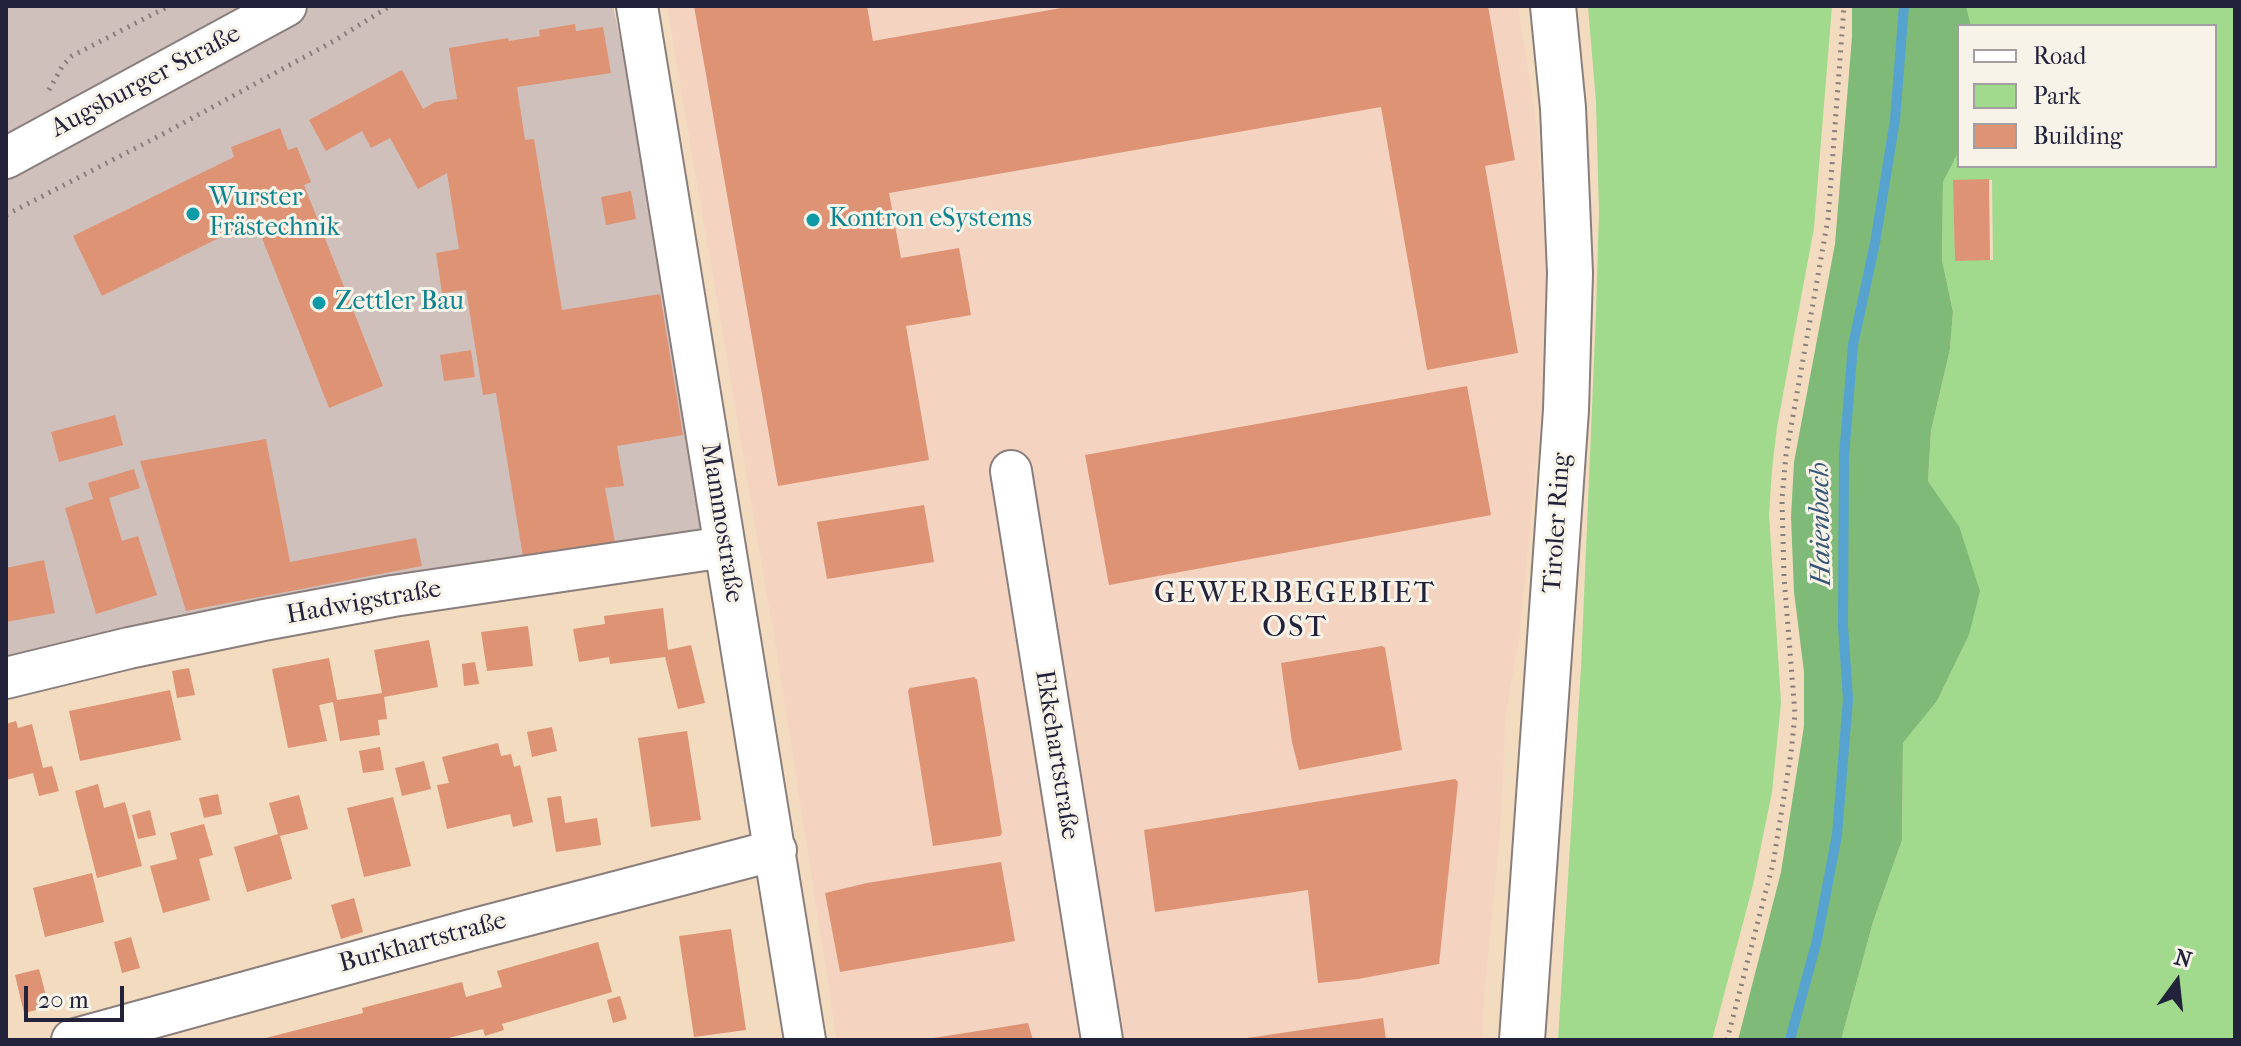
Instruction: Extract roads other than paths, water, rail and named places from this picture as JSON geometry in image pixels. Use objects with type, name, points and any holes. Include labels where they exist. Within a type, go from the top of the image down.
[{"type":"main road","name":"Tiroler Ring","points":[[1522,1040],[1566,410],[1570,273],[1563,108],[1553,6]]},
{"type":"street","name":"Augsburger Straße","points":[[6,158],[286,6]]},
{"type":"street","name":"Mammostraße","points":[[637,6],[805,1040]]},
{"type":"street","name":"Ekkehartstraße","points":[[1011,471],[1102,1040]]},
{"type":"street","name":"Hadwigstraße","points":[[6,678],[129,648],[350,604],[725,547]]},
{"type":"street","name":"Burkhartstraße","points":[[72,1040],[776,850]]},
{"type":"waterway","name":"Haienbach","points":[[1790,1040],[1817,940],[1837,835],[1848,699],[1843,626],[1844,456],[1853,345],[1875,243],[1895,120],[1904,6]]},
{"type":"place","name":"Wurster Frästechnik","points":[[193,214]]},
{"type":"place","name":"Kontron eSystems","points":[[813,220]]},
{"type":"place","name":"Zettler Bau","points":[[319,303]]},
{"type":"district","name":"GEWERBEGEBIET OST","points":[[1295,612]]}]
